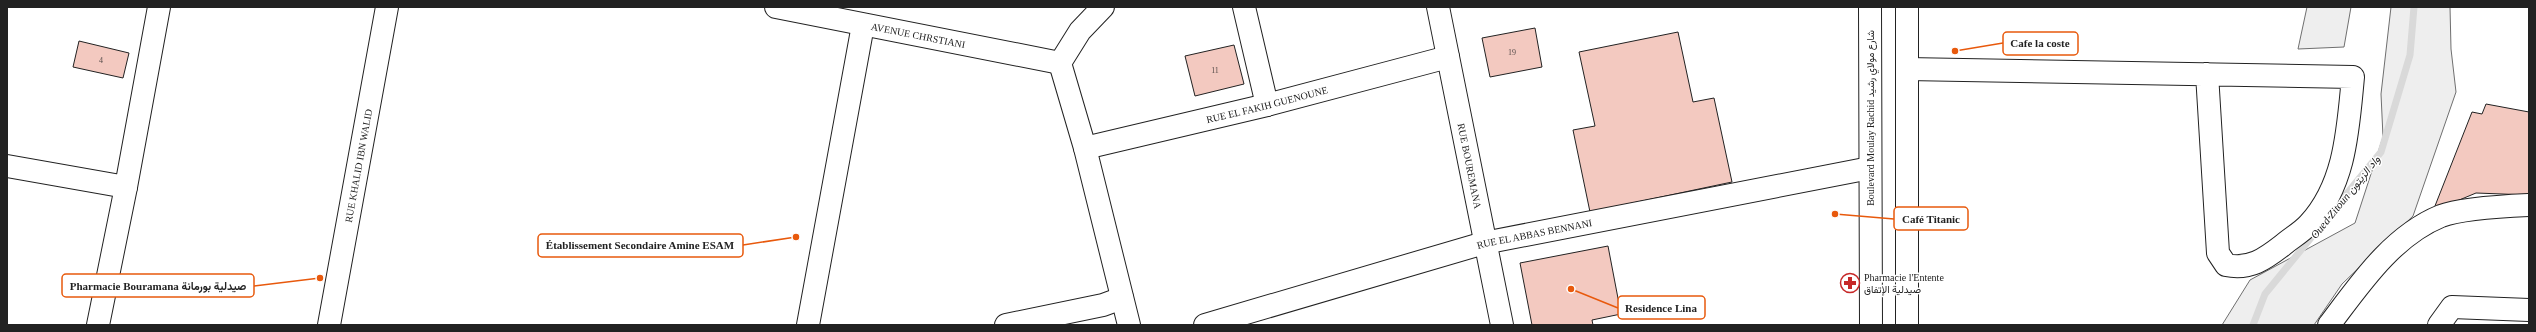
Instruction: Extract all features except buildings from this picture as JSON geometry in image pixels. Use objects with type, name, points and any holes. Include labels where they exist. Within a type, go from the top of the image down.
[{"type":"street","points":[[98,325],[126,187],[158,7]]},
{"type":"street","name":"RUE KHALID IBN WALID","points":[[329,325],[387,7]]},
{"type":"street","name":"AVENUE CHRSTIANI","points":[[776,7],[1060,63]]},
{"type":"street","points":[[1103,7],[1080,31],[1060,63],[1085,148],[1129,325]]},
{"type":"street","points":[[1244,7],[1267,105]]},
{"type":"street","name":"RUE BOUREMANA","points":[[1438,7],[1484,242],[1502,325]]},
{"type":"street","name":"Boulevard Moulay Rachid شارع مولاي رشيد","points":[[1870,7],[1871,325]]},
{"type":"street","points":[[1907,7],[1907,325]]},
{"type":"street","points":[[808,325],[863,25]]},
{"type":"street","name":"RUE EL FAKIH GUENOUNE","points":[[1085,148],[1267,105],[1448,57]]},
{"type":"street","points":[[1907,70],[2207,74],[2353,77],[2347,135],[2340,168],[2327,199],[2309,224],[2262,261],[2240,268],[2226,265],[2218,253],[2207,74]]},
{"type":"street","points":[[7,166],[126,187]]},
{"type":"street","name":"RUE EL ABBAS BENNANI","points":[[1205,325],[1484,242],[1870,168]]},
{"type":"street","points":[[2329,325],[2371,270],[2410,233],[2442,216],[2500,206],[2529,205]]},
{"type":"street","points":[[1006,325],[1103,305],[1122,298]]},
{"type":"street","points":[[2439,325],[2452,307],[2529,310]]},
{"type":"shaded area","points":[[2307,7],[2351,7],[2344,47],[2298,49]]},
{"type":"shaded area","points":[[2391,7],[2450,7],[2451,49],[2456,92],[2413,216],[2342,284],[2314,325],[2222,325],[2250,280],[2355,223],[2383,137],[2381,94]]},
{"type":"waterway","name":"Oued Zitoun واد الزيتون","points":[[2326,219],[2381,152],[2410,55],[2414,7]]},
{"type":"waterway","name":"Oued Zitoun واد الزيتون","points":[[2253,325],[2265,294],[2319,228]]},
{"type":"place","name":"Cafe la coste","points":[[1955,51]]},
{"type":"place","name":"Café Titanic","points":[[1835,214]]},
{"type":"place","name":"Établissement Secondaire Amine ESAM","points":[[796,237]]},
{"type":"place","name":"Pharmacie Bouramana صيدلية بورمانة","points":[[320,278]]},
{"type":"place","name":"Pharmacie l'Entente صيدلية الإتفاق","points":[[1850,283]]},
{"type":"place","name":"Residence Lina","points":[[1571,289]]}]
